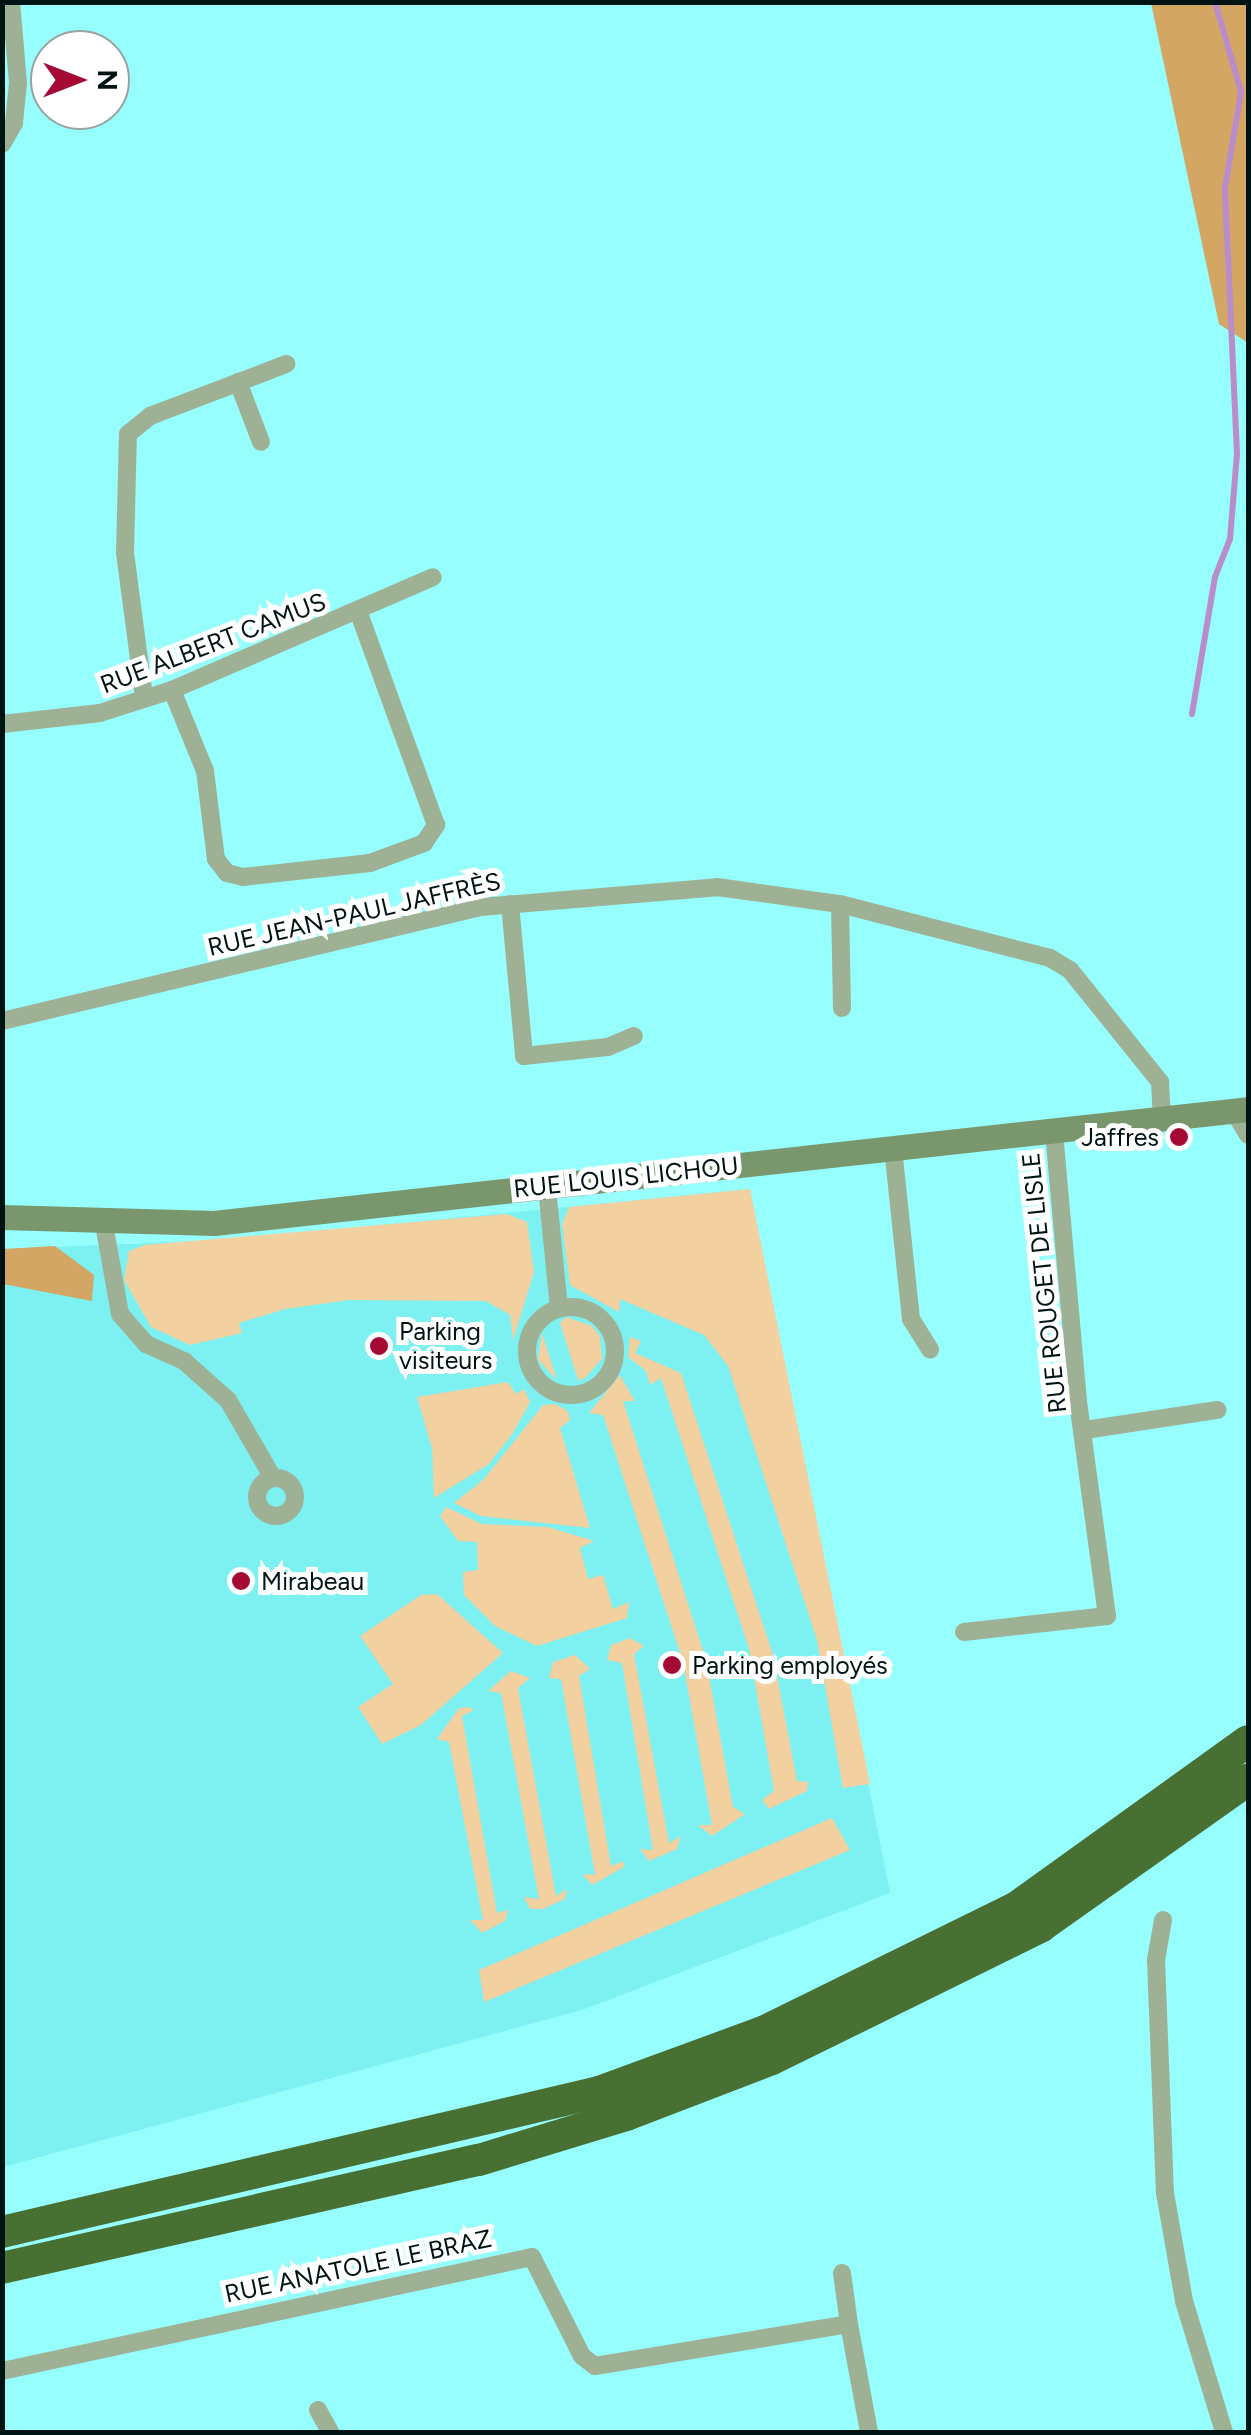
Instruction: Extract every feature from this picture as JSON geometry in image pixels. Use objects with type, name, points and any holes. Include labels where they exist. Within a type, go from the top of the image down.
[{"type":"highway","points":[[2,2232],[600,2092],[763,2032],[1017,1907],[1248,1741]]},
{"type":"highway","points":[[2,2268],[479,2160],[626,2115],[772,2059],[1040,1927],[1248,1780]]},
{"type":"main road","name":"RUE LOUIS LICHOU","points":[[2,1218],[104,1224],[214,1223],[1241,1110]]},
{"type":"street","points":[[2,144],[14,123],[18,82],[11,2]]},
{"type":"street","points":[[144,697],[125,553],[128,434],[150,416],[286,364]]},
{"type":"street","points":[[238,382],[261,442]]},
{"type":"street","name":"RUE ALBERT CAMUS","points":[[2,724],[100,713],[172,690],[359,613],[433,577]]},
{"type":"street","points":[[172,690],[206,772],[216,858],[227,874],[370,863],[424,843],[436,825],[359,613]]},
{"type":"street","name":"RUE JEAN-PAUL JAFFRÈS","points":[[2,1022],[510,904],[717,887],[840,904],[1016,948],[1070,970],[1160,1082],[1162,1119]]},
{"type":"street","points":[[510,904],[524,1056],[608,1047],[634,1036]]},
{"type":"street","points":[[840,904],[837,997],[842,1008]]},
{"type":"street","points":[[1241,1110],[1248,1134]]},
{"type":"street","name":"RUE ROUGET DE LISLE","points":[[964,1632],[1107,1616],[1054,1131]]},
{"type":"street","points":[[893,1148],[911,1319],[930,1350]]},
{"type":"street","points":[[547,1188],[559,1308]]},
{"type":"street","points":[[104,1224],[120,1314],[146,1344],[184,1361],[228,1400],[273,1478]]},
{"type":"street","points":[[559,1308],[586,1309],[613,1338],[612,1367],[584,1394],[548,1389],[528,1366],[528,1336],[559,1308]]},
{"type":"street","name":"RUE ROUGET DE LISLE","points":[[1085,1430],[1217,1410]]},
{"type":"street","points":[[1163,1920],[1156,1960],[1165,2193],[1184,2301],[1224,2432]]},
{"type":"street","name":"RUE ANATOLE LE BRAZ","points":[[2,2371],[521,2257],[539,2265],[582,2356],[595,2366],[849,2324]]},
{"type":"street","points":[[842,2273],[869,2432]]},
{"type":"street","points":[[318,2410],[330,2432]]},
{"type":"shaded area","points":[[1151,3],[1248,3],[1248,343],[1219,324]]},
{"type":"shaded area","points":[[750,1189],[890,1893],[582,2010],[3,2167],[3,1249],[229,1240]]},
{"type":"shaded area","points":[[750,1189],[870,1784],[843,1788],[817,1640],[728,1366],[704,1335],[620,1299],[619,1312],[570,1285],[562,1224],[569,1207]]},
{"type":"shaded area","points":[[507,1214],[527,1222],[534,1272],[513,1340],[510,1315],[486,1301],[349,1300],[285,1309],[239,1323],[242,1333],[190,1345],[151,1327],[124,1280],[129,1251],[145,1245]]},
{"type":"shaded area","points":[[55,1246],[94,1275],[92,1301],[3,1284],[3,1249]]},
{"type":"shaded area","points":[[566,1317],[592,1326],[600,1336],[602,1359],[584,1379],[578,1380],[560,1323]]},
{"type":"shaded area","points":[[542,1333],[557,1380],[538,1360]]},
{"type":"shaded area","points":[[630,1337],[641,1341],[635,1353],[681,1373],[773,1655],[797,1781],[808,1782],[807,1791],[769,1809],[762,1800],[774,1791],[749,1649],[661,1378],[650,1385],[646,1371],[628,1357]]},
{"type":"shaded area","points":[[620,1375],[635,1401],[623,1401],[706,1660],[733,1807],[745,1814],[712,1836],[698,1825],[712,1825],[683,1662],[603,1415],[589,1413]]},
{"type":"shaded area","points":[[508,1382],[516,1394],[524,1389],[530,1402],[513,1433],[489,1464],[434,1498],[432,1448],[417,1397]]},
{"type":"shaded area","points":[[555,1404],[568,1411],[570,1420],[560,1428],[590,1528],[481,1516],[454,1503],[484,1479],[543,1405]]},
{"type":"shaded area","points":[[446,1507],[482,1524],[548,1527],[594,1541],[580,1548],[588,1579],[603,1575],[613,1609],[629,1602],[627,1618],[537,1646],[495,1626],[464,1595],[463,1572],[478,1570],[477,1542],[458,1541],[440,1516]]},
{"type":"shaded area","points":[[437,1594],[503,1653],[421,1725],[382,1744],[358,1707],[393,1684],[360,1636],[421,1595]]},
{"type":"shaded area","points":[[630,1638],[644,1646],[634,1654],[669,1843],[681,1836],[677,1849],[649,1861],[640,1849],[653,1850],[622,1663],[607,1660],[611,1645]]},
{"type":"shaded area","points":[[575,1655],[590,1669],[579,1676],[611,1866],[623,1861],[624,1867],[592,1885],[582,1874],[595,1875],[561,1679],[549,1678],[553,1662]]},
{"type":"shaded area","points":[[511,1671],[530,1678],[518,1688],[556,1896],[567,1889],[565,1899],[543,1909],[530,1909],[524,1897],[539,1899],[501,1693],[488,1691]]},
{"type":"shaded area","points":[[459,1708],[474,1710],[462,1716],[497,1913],[508,1910],[505,1921],[482,1933],[470,1920],[483,1920],[449,1742],[437,1739]]},
{"type":"shaded area","points":[[832,1818],[850,1850],[484,2002],[479,1970]]},
{"type":"waterway","points":[[1192,714],[1215,577],[1230,539],[1237,454],[1225,188],[1241,92],[1215,2]]},
{"type":"place","name":"Jaffres","points":[[1179,1137]]},
{"type":"place","name":"Parking visiteurs","points":[[379,1346]]},
{"type":"place","name":"Mirabeau","points":[[241,1581]]},
{"type":"place","name":"Parking employés","points":[[672,1665]]}]
